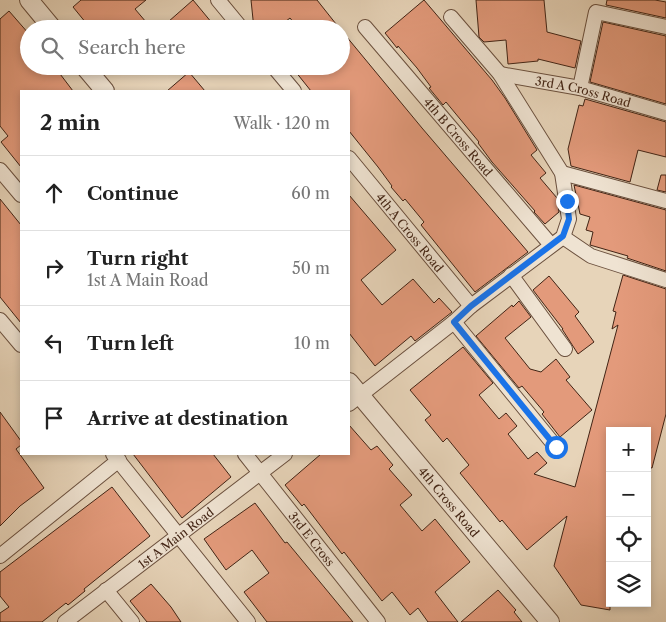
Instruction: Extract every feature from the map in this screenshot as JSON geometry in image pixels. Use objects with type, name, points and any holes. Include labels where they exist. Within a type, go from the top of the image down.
[{"type":"street","points":[[29,0],[46,20]]},
{"type":"street","points":[[218,0],[235,20]]},
{"type":"street","points":[[580,88],[596,12],[666,28]]},
{"type":"street","points":[[352,394],[454,322],[471,306],[563,236],[569,219],[562,172],[500,74],[451,18]]},
{"type":"street","name":"4th B Cross Road","points":[[366,27],[551,245]]},
{"type":"street","name":"3rd A Cross Road","points":[[500,74],[580,88],[666,113]]},
{"type":"street","points":[[92,75],[104,90]]},
{"type":"street","points":[[281,75],[293,90]]},
{"type":"street","name":"4th A Cross Road","points":[[350,159],[471,306]]},
{"type":"street","points":[[0,170],[20,194]]},
{"type":"street","points":[[562,172],[666,201]]},
{"type":"street","points":[[563,236],[591,256],[666,280]]},
{"type":"street","points":[[511,276],[565,349]]},
{"type":"street","points":[[0,320],[20,344]]},
{"type":"street","points":[[454,322],[556,447]]},
{"type":"street","name":"4th Cross Road","points":[[352,394],[550,622]]},
{"type":"street","name":"3rd E Cross","points":[[246,455],[378,622]]},
{"type":"street","name":"1st A Main Road","points":[[65,622],[284,455]]},
{"type":"street","points":[[0,556],[116,457],[248,622]]},
{"type":"street","points":[[106,590],[132,622]]},
{"type":"building","points":[[81,0],[146,0],[135,9],[144,20],[84,20],[73,7]]},
{"type":"building","points":[[193,0],[210,20],[170,20]]},
{"type":"building","points":[[251,0],[317,0],[333,20],[292,20],[290,18],[287,20],[253,20]]},
{"type":"building","points":[[424,0],[492,80],[537,150],[531,155],[546,173],[540,178],[557,198],[559,212],[545,224],[492,162],[479,142],[446,102],[443,105],[429,88],[431,87],[417,68],[385,33]]},
{"type":"building","points":[[476,0],[544,0],[547,32],[581,41],[575,68],[538,59],[538,61],[508,64],[506,40],[484,42],[479,37]]},
{"type":"building","points":[[607,0],[655,0],[666,2],[666,18],[606,5]]},
{"type":"building","points":[[9,11],[20,24],[20,75],[61,75],[72,90],[20,90],[20,166],[1,142],[8,136],[0,126],[0,19]]},
{"type":"building","points":[[603,22],[666,36],[666,104],[590,82]]},
{"type":"building","points":[[350,41],[528,252],[475,292],[421,225],[424,222],[405,199],[403,201],[391,187],[378,167],[350,132],[350,90],[310,90],[298,75],[350,75]]},
{"type":"building","points":[[186,75],[192,75],[204,90],[168,90]]},
{"type":"building","points":[[585,99],[666,122],[666,157],[638,150],[630,182],[571,166],[568,149],[579,105],[583,106]]},
{"type":"building","points":[[661,175],[666,175],[666,192],[657,190]]},
{"type":"building","points":[[574,185],[666,210],[666,271],[627,258],[628,256],[590,245],[593,232],[586,230],[590,217],[580,214]]},
{"type":"building","points":[[350,196],[396,250],[361,280],[382,305],[413,279],[434,303],[439,298],[452,312],[415,341],[411,336],[375,366],[350,334]]},
{"type":"building","points":[[0,199],[20,224],[20,322],[0,297]]},
{"type":"building","points":[[623,275],[666,289],[666,414],[652,468],[651,427],[606,427],[606,607],[610,607],[610,610],[581,605],[554,566],[567,516],[527,550],[502,520],[500,522],[460,473],[469,465],[447,438],[443,442],[425,420],[431,415],[410,390],[463,347],[493,383],[479,395],[499,419],[506,413],[517,426],[508,434],[528,459],[537,452],[547,463],[534,474],[575,487],[618,325],[612,329],[616,312],[613,311]]},
{"type":"building","points":[[549,276],[579,312],[575,316],[594,342],[578,354],[563,329],[533,290]]},
{"type":"building","points":[[519,301],[531,317],[505,338],[530,369],[541,372],[556,359],[570,377],[566,380],[592,410],[560,437],[542,414],[544,412],[522,386],[519,388],[476,336]]},
{"type":"building","points":[[0,412],[20,440],[20,446],[16,449],[44,488],[20,506],[0,526]]},
{"type":"building","points":[[350,426],[371,450],[377,446],[393,465],[389,469],[412,495],[400,505],[422,531],[435,519],[470,562],[435,592],[458,622],[428,622],[418,608],[410,615],[392,592],[382,601],[344,552],[342,554],[304,504],[302,506],[285,485],[320,455],[350,455]]},
{"type":"building","points":[[134,455],[214,455],[231,477],[182,518]]},
{"type":"building","points":[[112,487],[150,536],[84,589],[85,591],[68,605],[66,603],[42,622],[0,622],[0,613],[9,607],[0,596],[0,572]]},
{"type":"building","points":[[255,503],[285,543],[287,542],[353,622],[267,622],[244,592],[269,573],[252,550],[226,570],[204,539]]},
{"type":"building","points":[[151,584],[181,622],[147,622],[130,601]]},
{"type":"building","points":[[498,590],[516,610],[514,612],[522,622],[461,622]]},
{"type":"route","points":[[556,447],[454,322],[471,306],[563,236],[569,219],[567,201]]}]
